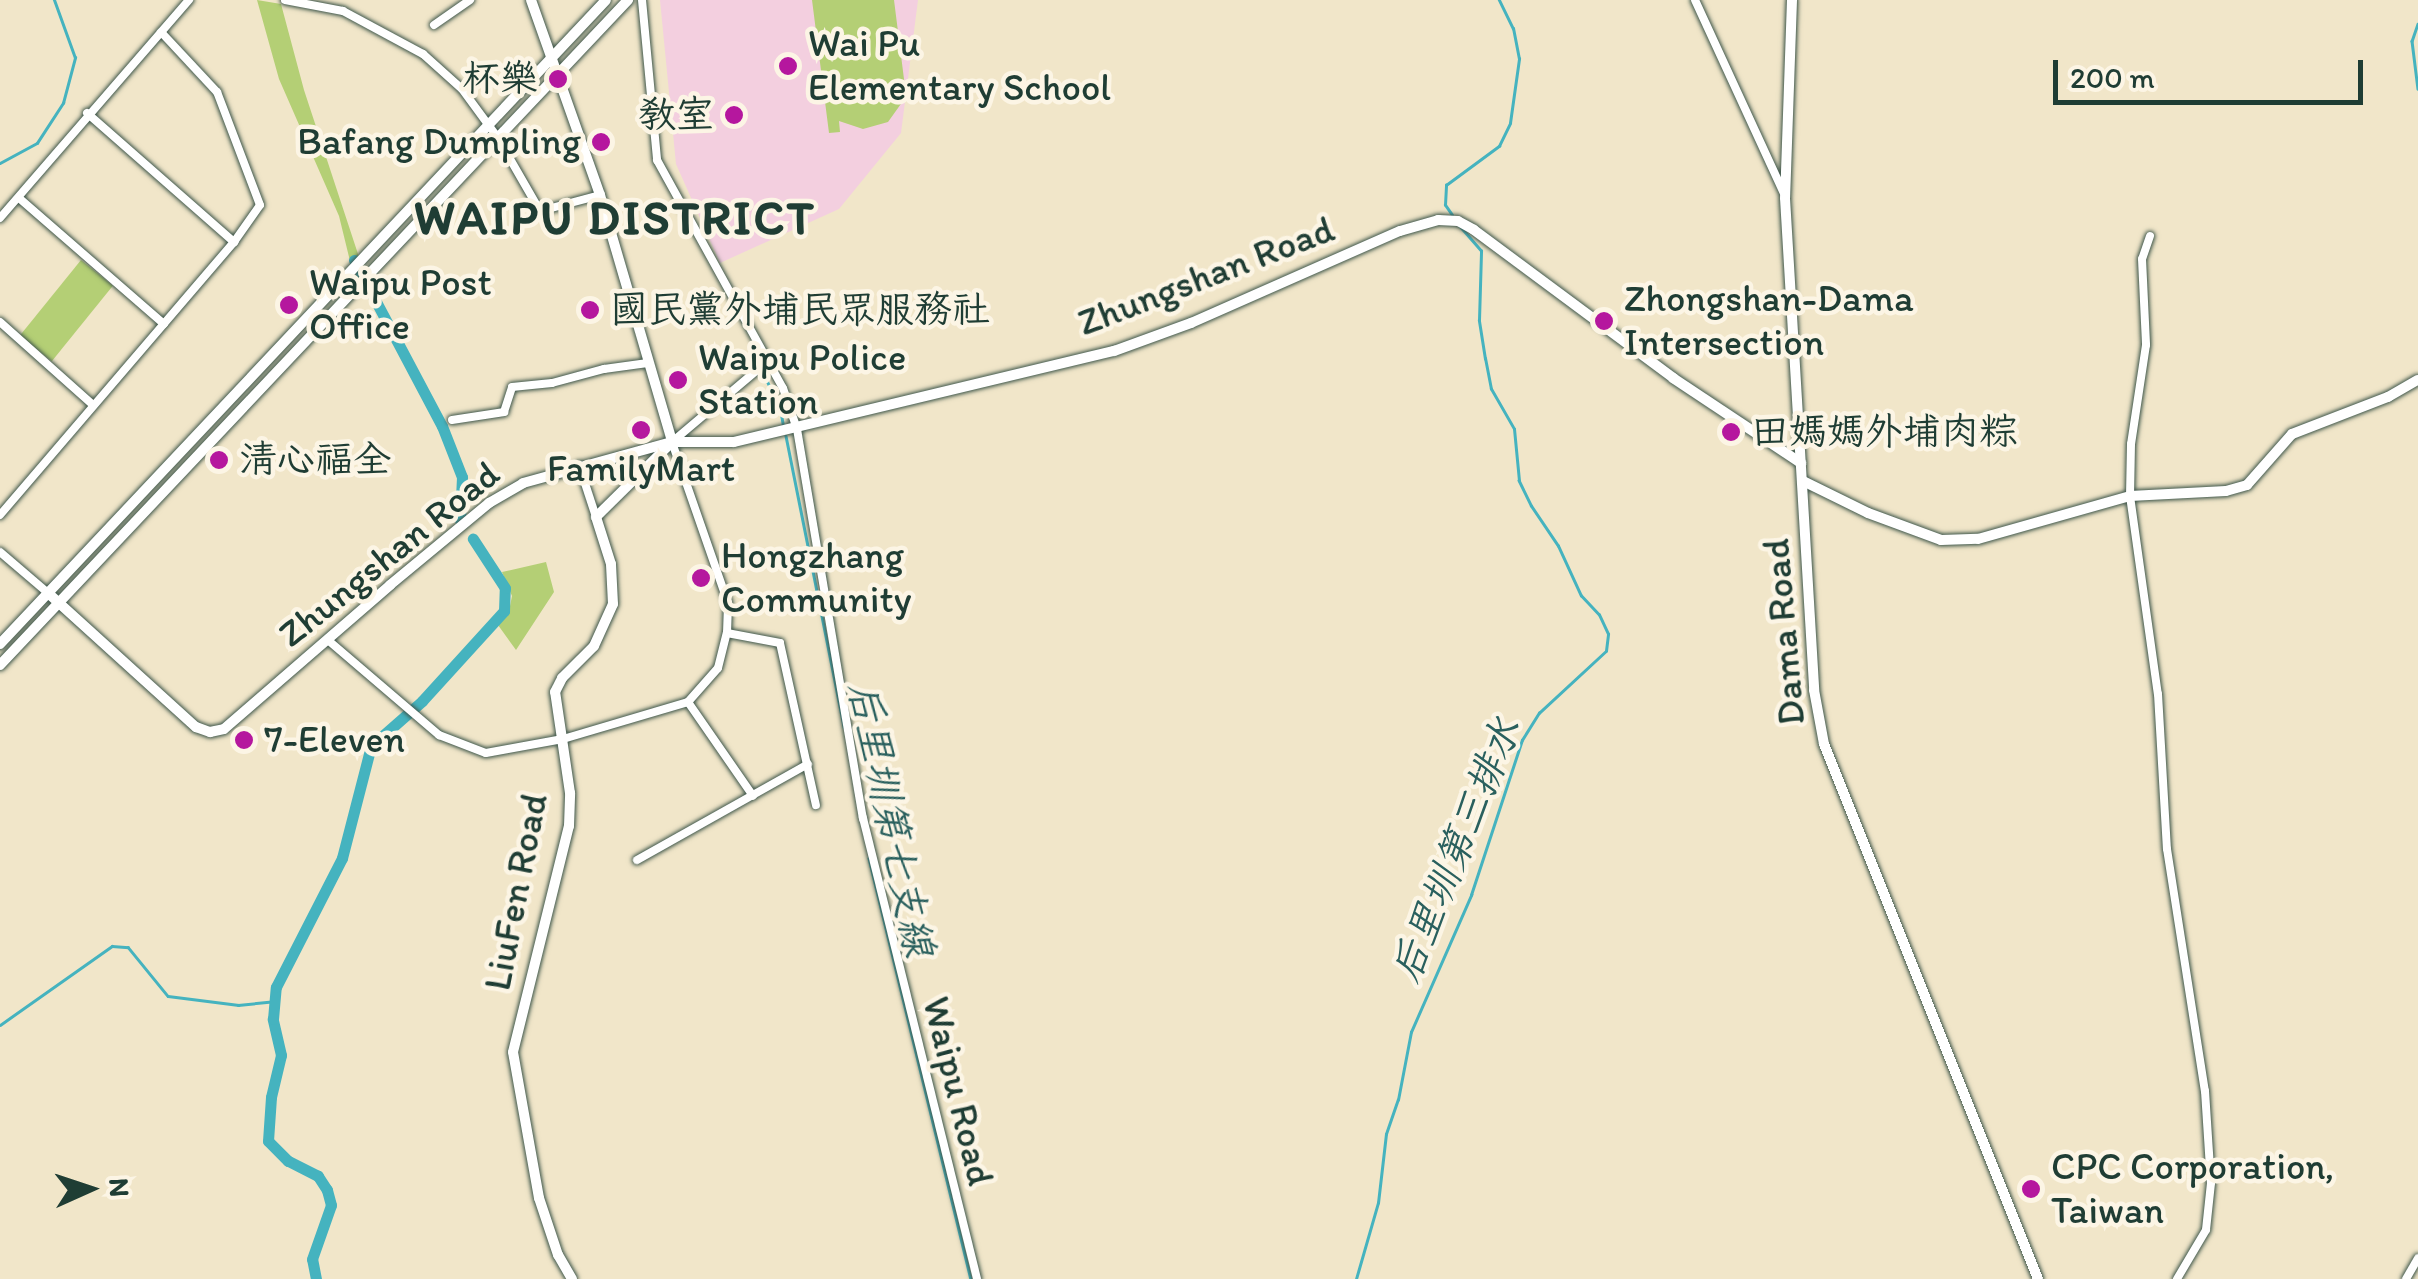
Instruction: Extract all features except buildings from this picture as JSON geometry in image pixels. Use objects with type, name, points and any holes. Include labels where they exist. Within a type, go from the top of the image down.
[{"type":"street","points":[[0,218],[190,0]]},
{"type":"street","points":[[286,0],[343,11],[423,54],[462,89],[498,138],[540,211],[600,195]]},
{"type":"street","points":[[340,0],[343,11]]},
{"type":"street","points":[[434,25],[470,0]]},
{"type":"street","points":[[328,641],[424,721],[467,748],[486,752],[563,739],[688,702],[718,668],[727,634],[728,602],[672,442],[600,195],[530,0]]},
{"type":"street","points":[[0,644],[606,0]]},
{"type":"street","points":[[0,665],[628,0]]},
{"type":"street","name":"Waipu Road","points":[[642,0],[657,160],[783,388],[796,428],[863,818],[977,1279]]},
{"type":"street","points":[[1695,0],[1785,198]]},
{"type":"street","name":"Dama Road","points":[[1792,0],[1785,198],[1814,690],[1824,744],[2038,1279]]},
{"type":"street","points":[[0,515],[234,242],[260,205],[217,92],[161,32]]},
{"type":"street","points":[[87,114],[234,242]]},
{"type":"street","points":[[19,198],[164,324]]},
{"type":"street","name":"Zhungshan Road","points":[[48,593],[196,727],[210,732],[224,729],[489,503],[524,482],[672,442],[734,442],[1114,350],[1190,323],[1423,222],[1458,221],[1674,378],[1801,463]]},
{"type":"street","points":[[2150,236],[2142,258],[2146,345],[2131,444],[2130,496],[2158,694],[2167,849],[2205,1091],[2211,1183],[2206,1230],[2177,1279]]},
{"type":"street","points":[[0,322],[93,405]]},
{"type":"street","points":[[579,466],[596,517],[672,442],[768,362]]},
{"type":"street","points":[[452,420],[504,412],[512,387],[552,384],[604,368],[648,364]]},
{"type":"street","points":[[1803,481],[1868,513],[1941,540],[2011,533],[2130,496],[2226,491],[2247,485],[2292,434],[2388,397],[2418,380]]},
{"type":"street","name":"LiuFen Road","points":[[572,1279],[558,1255],[539,1198],[513,1052],[568,826],[570,793],[555,692],[562,678],[600,636],[614,604],[612,564],[596,517]]},
{"type":"street","points":[[0,552],[48,593]]},
{"type":"street","points":[[727,634],[780,643],[816,805]]},
{"type":"street","points":[[688,702],[753,796]]},
{"type":"street","points":[[637,860],[808,764]]},
{"type":"street","points":[[2406,1279],[2418,1258]]},
{"type":"shaded area","name":"Wai Pu Elementary School","points":[[660,0],[918,0],[901,133],[839,209],[720,263],[676,164]]},
{"type":"green space","points":[[257,0],[281,4],[304,90],[359,257],[350,261],[339,216],[279,79]]},
{"type":"green space","points":[[812,0],[894,0],[905,87],[903,101],[888,122],[863,129],[839,121],[840,132],[829,133]]},
{"type":"green space","points":[[81,260],[113,286],[52,361],[20,335]]},
{"type":"green space","points":[[546,562],[554,592],[516,650],[498,625],[509,611],[512,596],[502,572]]},
{"type":"waterway","points":[[0,163],[37,143],[63,103],[75,58],[54,0]]},
{"type":"waterway","name":"后里圳第三排水","points":[[1452,215],[1445,205],[1446,185],[1499,146],[1510,123],[1519,59],[1513,29],[1499,0]]},
{"type":"waterway","points":[[2418,24],[2412,41],[2418,89]]},
{"type":"waterway","name":"后里圳第三排水","points":[[1356,1279],[1378,1203],[1386,1134],[1398,1100],[1411,1032],[1471,895],[1522,740],[1539,713],[1606,651],[1608,634],[1599,615],[1581,596],[1558,546],[1519,481],[1514,429],[1491,389],[1485,359],[1479,320],[1481,251],[1459,226]]},
{"type":"waterway","points":[[354,260],[442,426],[462,477],[460,520]]},
{"type":"waterway","name":"后里圳第七支線","points":[[762,371],[780,406],[784,428]]},
{"type":"waterway","name":"后里圳第七支線","points":[[786,436],[844,727]]},
{"type":"waterway","points":[[316,1279],[312,1259],[331,1205],[327,1190],[318,1176],[288,1161],[268,1141],[271,1097],[281,1055],[273,1019],[276,987],[342,858],[371,746],[422,701],[504,611],[505,588],[473,539]]},
{"type":"waterway","name":"后里圳第七支線","points":[[869,858],[971,1279]]},
{"type":"waterway","points":[[0,1025],[112,946],[128,947],[168,996],[238,1005],[274,1001]]},
{"type":"place","name":"Wai Pu Elementary School","points":[[788,66]]},
{"type":"place","name":"杯樂","points":[[558,79]]},
{"type":"place","name":"教室","points":[[734,115]]},
{"type":"place","name":"Bafang Dumpling","points":[[601,142]]},
{"type":"place","name":"Waipu Post Office","points":[[289,305]]},
{"type":"place","name":"國民黨外埔民眾服務社","points":[[590,310]]},
{"type":"place","name":"Zhongshan-Dama Intersection","points":[[1604,321]]},
{"type":"place","name":"Waipu Police Station","points":[[678,380]]},
{"type":"place","name":"FamilyMart","points":[[641,430]]},
{"type":"place","name":"田媽媽外埔肉粽","points":[[1731,432]]},
{"type":"place","name":"清心福全","points":[[219,460]]},
{"type":"place","name":"Hongzhang Community","points":[[701,578]]},
{"type":"place","name":"7-Eleven","points":[[244,740]]},
{"type":"place","name":"CPC Corporation, Taiwan","points":[[2031,1189]]},
{"type":"district","name":"WAIPU DISTRICT","points":[[615,218]]}]
